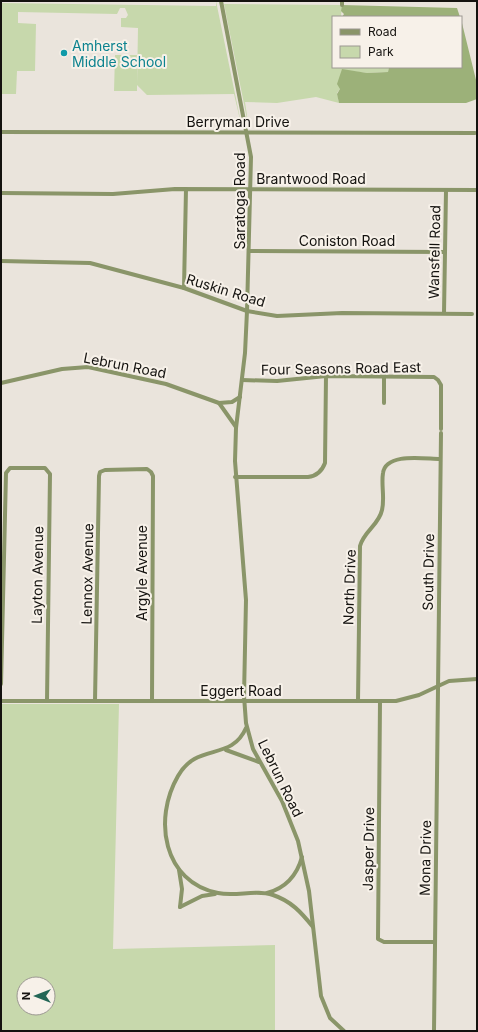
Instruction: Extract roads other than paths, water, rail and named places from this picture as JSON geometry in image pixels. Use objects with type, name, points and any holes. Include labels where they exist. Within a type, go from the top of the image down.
[{"type":"street","name":"Saratoga Road","points":[[221,1],[251,157],[252,189],[250,251],[242,380]]},
{"type":"street","name":"Berryman Drive","points":[[1,132],[474,133]]},
{"type":"street","name":"Brantwood Road","points":[[1,193],[113,194],[186,189],[477,190]]},
{"type":"street","points":[[184,288],[186,189]]},
{"type":"street","name":"Wansfell Road","points":[[444,313],[446,191]]},
{"type":"street","name":"Coniston Road","points":[[250,251],[445,252]]},
{"type":"street","name":"Ruskin Road","points":[[1,261],[90,263],[184,288],[247,311],[295,316],[342,313],[472,314]]},
{"type":"street","name":"Lebrun Road","points":[[1,383],[62,369],[88,367],[166,384],[219,403]]},
{"type":"street","points":[[235,477],[308,477],[315,475],[322,470],[325,463],[326,376]]},
{"type":"street","name":"Four Seasons Road East","points":[[242,380],[277,381],[326,376],[431,376],[436,378],[441,385],[440,459]]},
{"type":"street","points":[[384,376],[384,403]]},
{"type":"street","name":"Lebrun Road","points":[[242,380],[236,428],[235,477],[246,596],[244,701],[246,728],[250,742],[259,762],[285,808],[302,856],[322,1000],[330,1018],[344,1031]]},
{"type":"street","points":[[219,403],[228,403],[240,397]]},
{"type":"street","points":[[219,403],[236,428]]},
{"type":"street","name":"North Drive","points":[[358,702],[360,546],[364,538],[377,523],[382,510],[384,468],[389,462],[396,459],[440,459]]},
{"type":"street","name":"South Drive","points":[[438,685],[440,459]]},
{"type":"street","name":"Layton Avenue","points":[[1,684],[6,473],[10,468],[45,468],[50,474],[47,701]]},
{"type":"street","name":"Lennox Avenue","points":[[95,701],[99,476],[100,472],[105,470],[125,469]]},
{"type":"street","name":"Argyle Avenue","points":[[125,469],[147,469],[153,476],[152,701]]},
{"type":"street","name":"Eggert Road","points":[[1,701],[380,701],[408,699],[438,685],[458,679],[477,679]]},
{"type":"street","name":"Mona Drive","points":[[434,1031],[438,685]]},
{"type":"street","name":"Jasper Drive","points":[[380,701],[378,939],[384,942],[435,942]]},
{"type":"street","points":[[218,893],[197,885],[179,869],[173,859],[166,839],[164,814],[168,797],[181,771],[190,761],[200,754],[226,750],[236,743],[246,728]]},
{"type":"street","points":[[226,750],[259,762]]},
{"type":"street","points":[[267,894],[282,887],[292,878],[297,870],[302,856]]},
{"type":"street","points":[[179,869],[182,889],[180,907],[202,896],[218,893],[267,894],[285,900],[293,905],[313,927]]},
{"type":"place","name":"Amherst Middle School","points":[[64,53]]}]
